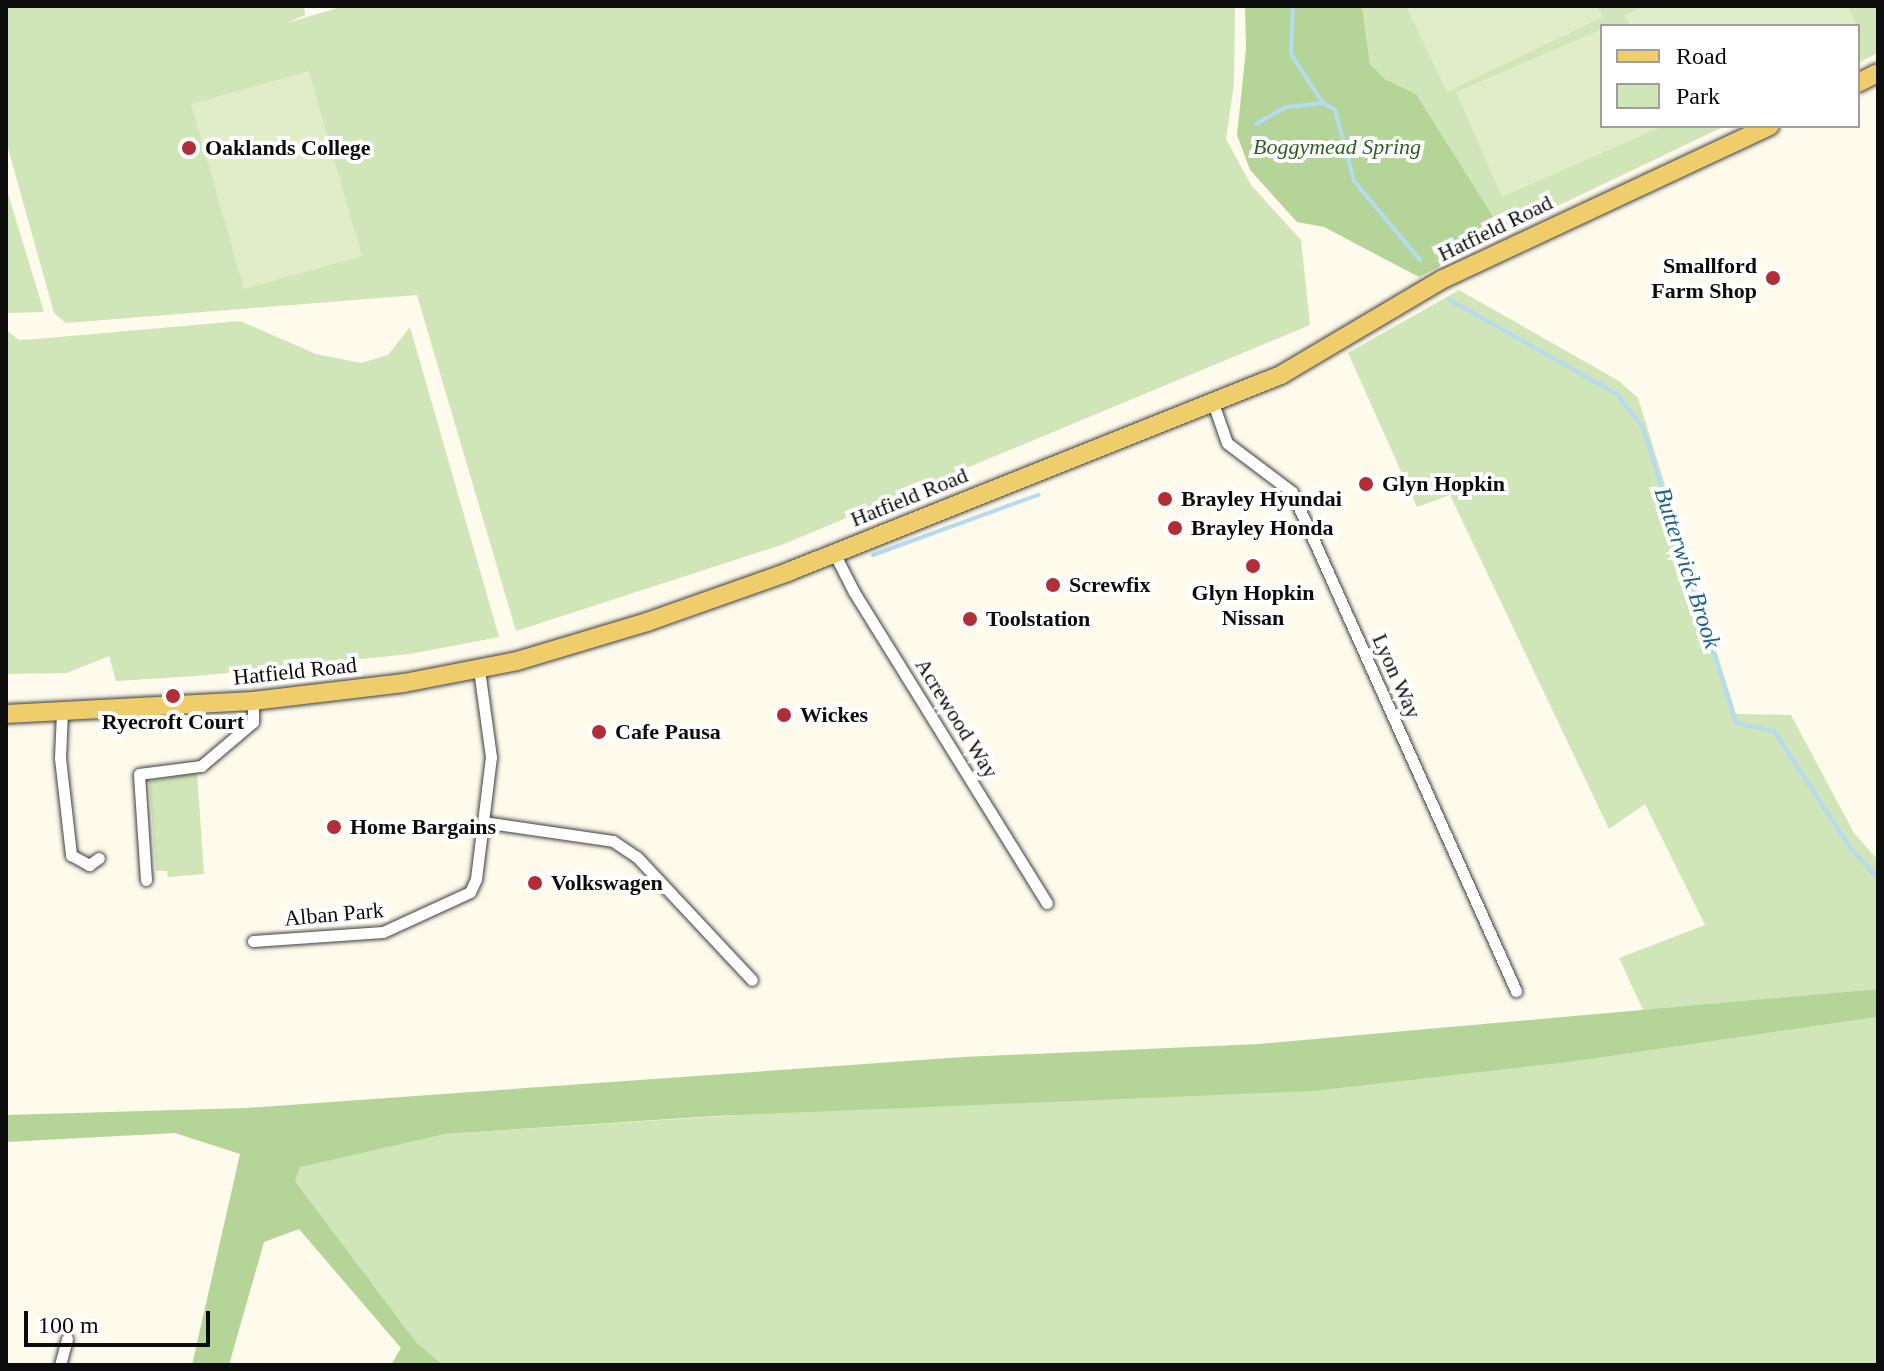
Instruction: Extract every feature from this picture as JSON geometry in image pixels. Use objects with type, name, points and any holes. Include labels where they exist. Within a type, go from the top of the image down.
[{"type":"main road","points":[[1860,82],[1878,73]]},
{"type":"main road","name":"Hatfield Road","points":[[6,714],[253,701],[479,669],[647,622],[834,553],[1213,403],[1309,360],[1443,279],[1766,128]]},
{"type":"street","name":"Lyon Way","points":[[1213,403],[1227,443],[1292,492],[1516,991]]},
{"type":"street","name":"Acrewood Way","points":[[834,553],[854,592],[1047,903]]},
{"type":"street","name":"Alban Park","points":[[253,941],[383,932],[464,898],[476,879],[491,736],[479,669]]},
{"type":"street","points":[[252,735],[253,701]]},
{"type":"street","points":[[62,712],[60,758],[71,855],[89,865],[99,858]]},
{"type":"street","points":[[146,880],[139,774],[201,766],[253,722]]},
{"type":"street","points":[[483,822],[613,841],[637,857],[752,980]]},
{"type":"street","points":[[60,1365],[67,1339]]},
{"type":"green space","points":[[6,6],[304,6],[305,15],[287,23],[344,6],[1235,6],[1234,84],[1226,139],[1251,185],[1301,240],[1310,325],[784,544],[516,631],[417,295],[66,323],[54,313],[6,141]]},
{"type":"green space","name":"Boggymead Spring","points":[[1245,6],[1362,6],[1370,64],[1385,79],[1416,94],[1503,232],[1419,277],[1324,227],[1297,222],[1250,170],[1237,135],[1246,49]]},
{"type":"green space","points":[[1362,6],[1878,6],[1878,53],[1860,62],[1860,24],[1600,24],[1600,128],[1721,128],[1503,232],[1416,94],[1385,79],[1370,64]]},
{"type":"green space","points":[[1406,6],[1597,6],[1603,17],[1447,92]]},
{"type":"green space","points":[[1645,6],[1848,6],[1856,24],[1629,24],[1625,15]]},
{"type":"green space","points":[[1600,30],[1600,128],[1658,128],[1502,197],[1456,92]]},
{"type":"green space","points":[[309,71],[362,256],[244,289],[191,104]]},
{"type":"green space","points":[[6,187],[44,312],[6,313]]},
{"type":"green space","points":[[1459,290],[1619,381],[1638,398],[1736,714],[1791,715],[1854,833],[1878,860],[1878,989],[1644,1012],[1619,958],[1705,925],[1645,804],[1609,829],[1450,495],[1417,507],[1348,353]]},
{"type":"green space","points":[[240,321],[316,354],[361,363],[388,355],[410,327],[499,637],[410,654],[197,676],[116,681],[109,656],[67,673],[6,674],[6,330],[19,340]]},
{"type":"green space","points":[[197,772],[204,874],[168,877],[167,871],[156,871],[149,781]]},
{"type":"green space","points":[[1878,989],[1878,1017],[1577,1061],[1313,1091],[716,1116],[445,1134],[300,1167],[295,1181],[416,1342],[443,1365],[391,1365],[401,1348],[299,1229],[264,1242],[229,1365],[192,1365],[240,1154],[175,1133],[6,1142],[6,1115],[246,1108],[963,1057],[1259,1044]]},
{"type":"green space","points":[[1878,1017],[1878,1365],[443,1365],[416,1342],[295,1181],[300,1167],[312,1162],[445,1134],[1577,1061]]},
{"type":"waterway","name":"Butterwick Brook","points":[[1293,6],[1291,54],[1322,102]]},
{"type":"waterway","name":"Butterwick Brook","points":[[1256,124],[1287,107],[1323,103],[1335,110],[1354,181],[1420,260]]},
{"type":"waterway","name":"Butterwick Brook","points":[[1450,300],[1617,394],[1643,428],[1736,723],[1774,731],[1852,850],[1878,878]]},
{"type":"waterway","points":[[873,555],[1038,495]]},
{"type":"place","name":"Oaklands College","points":[[189,148]]},
{"type":"place","name":"Smallford Farm Shop","points":[[1773,278]]},
{"type":"place","name":"Glyn Hopkin","points":[[1366,484]]},
{"type":"place","name":"Brayley Hyundai","points":[[1165,499]]},
{"type":"place","name":"Brayley Honda","points":[[1175,528]]},
{"type":"place","name":"Glyn Hopkin Nissan","points":[[1253,566]]},
{"type":"place","name":"Screwfix","points":[[1053,585]]},
{"type":"place","name":"Toolstation","points":[[970,619]]},
{"type":"place","name":"Ryecroft Court","points":[[173,696]]},
{"type":"place","name":"Wickes","points":[[784,715]]},
{"type":"place","name":"Cafe Pausa","points":[[599,732]]},
{"type":"place","name":"Home Bargains","points":[[334,827]]},
{"type":"place","name":"Volkswagen","points":[[535,883]]}]
